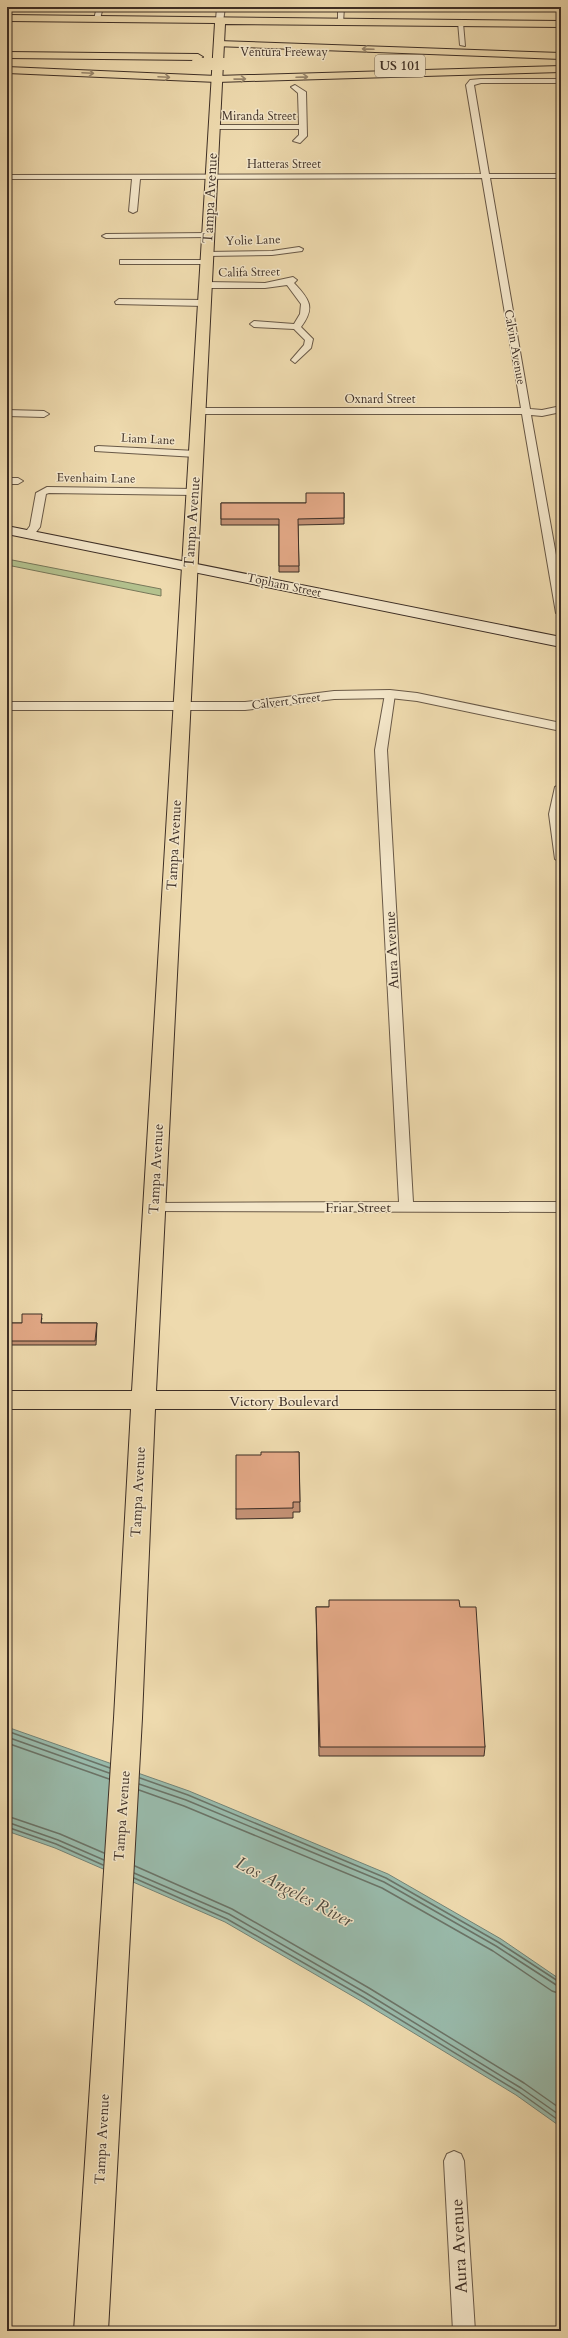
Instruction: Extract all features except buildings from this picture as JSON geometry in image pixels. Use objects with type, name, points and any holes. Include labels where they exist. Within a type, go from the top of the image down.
[{"type":"main road","points":[[7,18],[561,24]]},
{"type":"main road","name":"Tampa Avenue","points":[[91,2331],[128,1718],[143,1401],[220,20]]},
{"type":"main road","points":[[218,44],[561,57]]},
{"type":"main road","name":"Ventura Freeway","points":[[7,55],[243,61]]},
{"type":"main road","name":"Ventura Freeway","points":[[263,57],[561,57]]},
{"type":"main road","name":"Ventura Freeway","points":[[7,63],[197,60]]},
{"type":"main road","name":"Ventura Freeway","points":[[310,65],[561,68]]},
{"type":"main road","points":[[7,70],[217,79],[561,68]]},
{"type":"main road","name":"Topham Street","points":[[7,530],[561,642]]},
{"type":"main road","name":"Victory Boulevard","points":[[7,1400],[561,1400]]},
{"type":"street","points":[[97,19],[100,7]]},
{"type":"street","name":"Tampa Avenue","points":[[220,20],[221,7]]},
{"type":"street","points":[[341,7],[342,22]]},
{"type":"street","points":[[460,23],[463,45]]},
{"type":"street","name":"Calvin Avenue","points":[[561,81],[473,82],[470,85],[484,176],[527,412],[561,613]]},
{"type":"street","points":[[295,87],[302,92],[303,136],[297,141]]},
{"type":"street","name":"Miranda Street","points":[[214,127],[303,127]]},
{"type":"street","name":"Hatteras Street","points":[[7,177],[561,176]]},
{"type":"street","points":[[133,211],[136,177]]},
{"type":"street","points":[[106,236],[208,236]]},
{"type":"street","name":"Yolie Lane","points":[[123,262],[207,258],[272,253],[298,249]]},
{"type":"street","name":"Califa Street","points":[[205,285],[291,282],[306,305],[307,313],[296,327]]},
{"type":"street","points":[[119,302],[204,303]]},
{"type":"street","points":[[254,324],[296,327],[310,339],[308,346],[295,360]]},
{"type":"street","name":"Oxnard Street","points":[[198,411],[508,410],[542,413],[561,409]]},
{"type":"street","points":[[7,413],[44,414]]},
{"type":"street","name":"Liam Lane","points":[[98,449],[196,454]]},
{"type":"street","points":[[7,482],[18,481]]},
{"type":"street","name":"Evenhaim Lane","points":[[29,534],[35,527],[41,493],[47,490],[194,492]]},
{"type":"street","name":"Calvert Street","points":[[7,706],[257,706],[334,695],[390,694],[417,697],[561,727]]},
{"type":"street","name":"Aura Avenue","points":[[390,694],[381,750],[406,1207]]},
{"type":"street","points":[[561,787],[556,804],[555,821],[561,859]]},
{"type":"street","name":"Friar Street","points":[[154,1208],[561,1207]]},
{"type":"street","name":"Aura Avenue","points":[[454,2161],[464,2331]]},
{"type":"green space","points":[[7,559],[161,589],[161,596],[7,565]]},
{"type":"water","name":"Los Angeles River","points":[[7,1727],[189,1791],[388,1874],[501,1939],[561,1980],[561,2127],[516,2095],[361,2001],[225,1922],[55,1848],[7,1831]]}]
